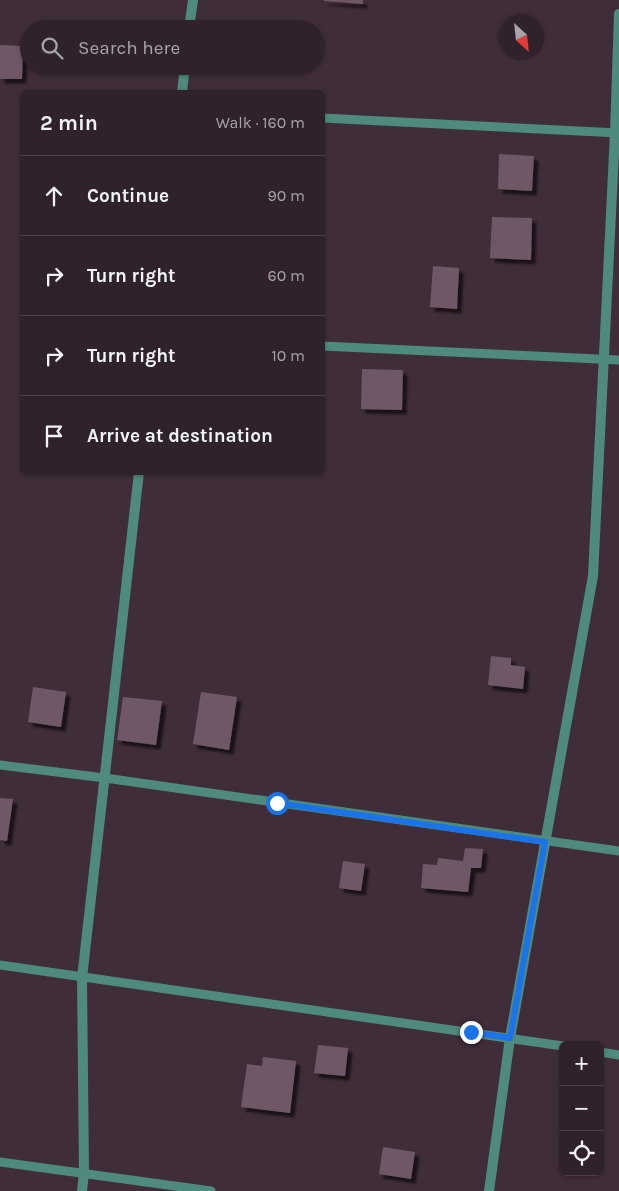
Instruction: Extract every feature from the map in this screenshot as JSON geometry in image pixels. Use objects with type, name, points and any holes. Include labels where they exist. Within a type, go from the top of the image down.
[{"type":"street","points":[[190,20],[193,0]]},
{"type":"street","points":[[489,1191],[510,1038],[593,576],[617,133],[619,14]]},
{"type":"street","points":[[182,90],[184,75]]},
{"type":"street","points":[[82,1191],[84,1173],[82,978],[139,475]]},
{"type":"lane","points":[[325,118],[617,133]]},
{"type":"lane","points":[[325,346],[619,360]]},
{"type":"lane","points":[[0,765],[105,778],[619,851]]},
{"type":"lane","points":[[0,965],[559,1045]]},
{"type":"lane","points":[[604,1053],[619,1055]]},
{"type":"lane","points":[[0,1162],[211,1191]]},
{"type":"building","points":[[363,0],[363,4],[324,1]]},
{"type":"building","points":[[0,45],[20,46],[20,75],[22,75],[22,79],[0,79]]},
{"type":"building","points":[[499,154],[534,156],[532,191],[498,189]]},
{"type":"building","points":[[492,217],[532,218],[531,260],[490,258]]},
{"type":"building","points":[[433,266],[459,268],[457,309],[430,307]]},
{"type":"building","points":[[362,369],[403,370],[402,410],[361,409]]},
{"type":"building","points":[[491,656],[511,658],[511,665],[525,667],[523,689],[488,685]]},
{"type":"building","points":[[33,687],[66,692],[61,727],[28,722]]},
{"type":"building","points":[[201,692],[237,697],[229,750],[193,744]]},
{"type":"building","points":[[123,697],[162,701],[156,745],[117,740]]},
{"type":"building","points":[[0,798],[13,799],[7,841],[0,840]]},
{"type":"building","points":[[465,848],[483,849],[481,868],[471,868],[468,892],[421,888],[423,864],[437,865],[438,858],[463,861]]},
{"type":"building","points":[[343,861],[365,864],[361,891],[339,888]]},
{"type":"building","points":[[318,1045],[348,1048],[345,1076],[314,1073]]},
{"type":"building","points":[[263,1057],[296,1061],[290,1113],[241,1107],[247,1064],[262,1066]]},
{"type":"building","points":[[383,1147],[415,1152],[411,1179],[379,1174]]},
{"type":"route","points":[[277,803],[545,842],[510,1038],[471,1032]]}]
